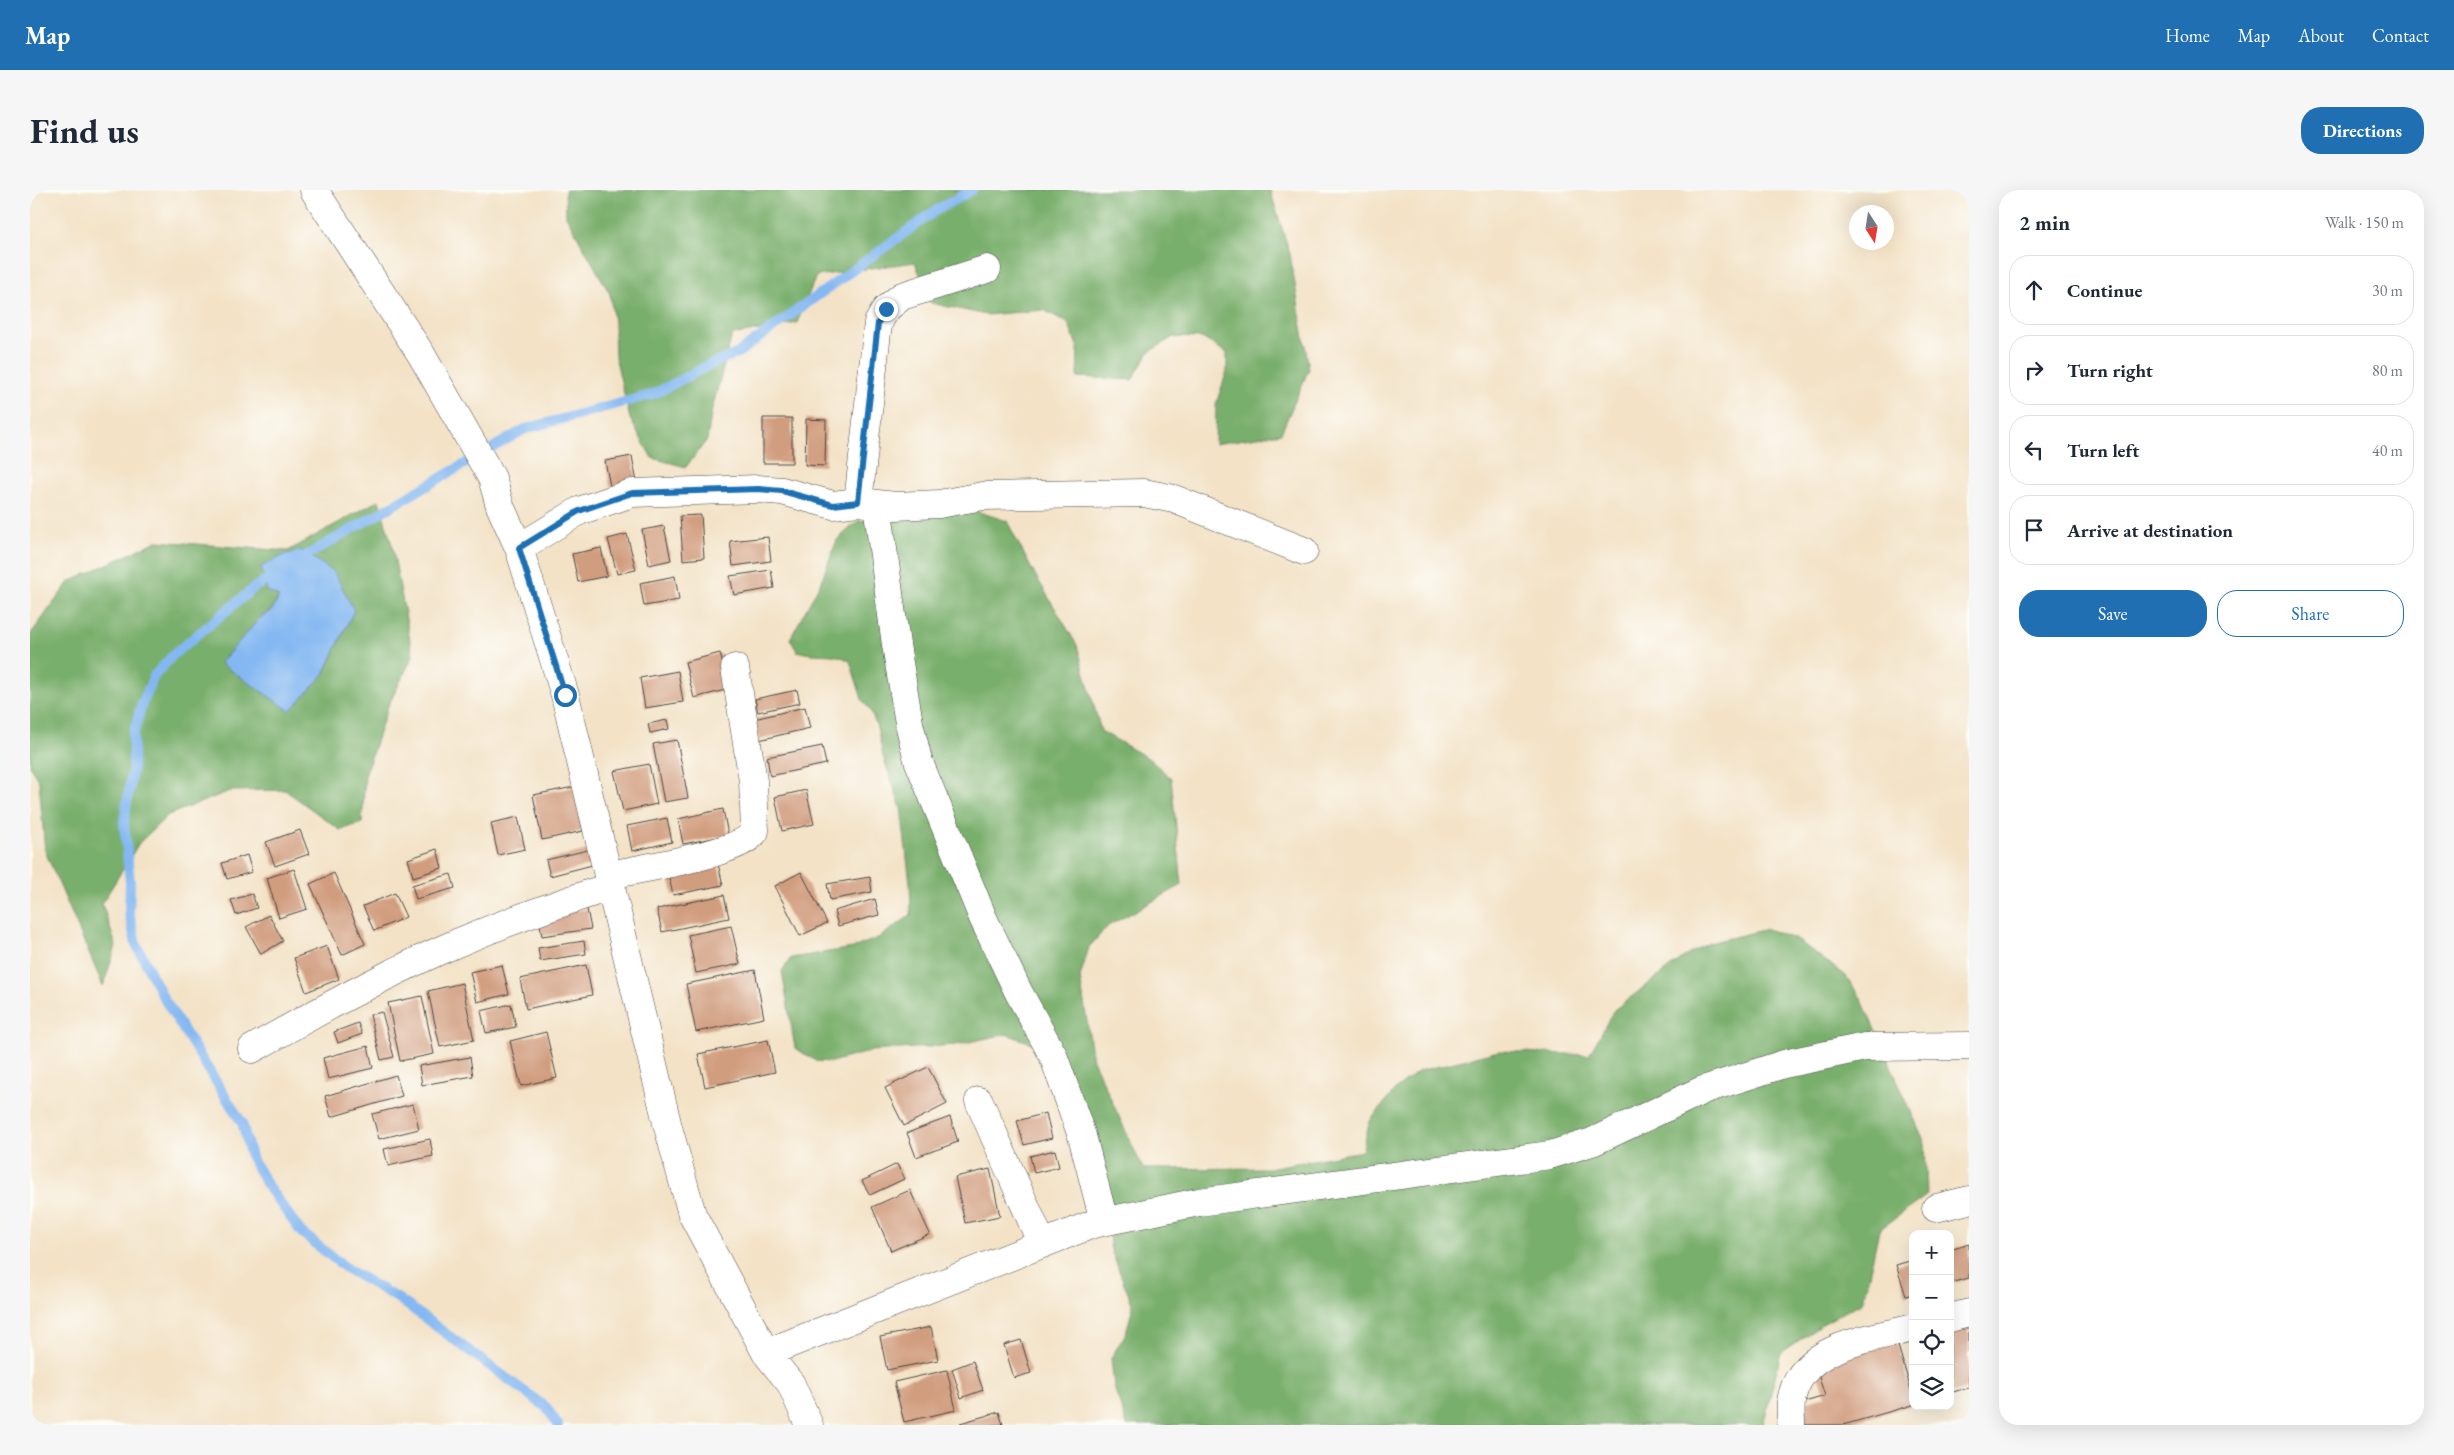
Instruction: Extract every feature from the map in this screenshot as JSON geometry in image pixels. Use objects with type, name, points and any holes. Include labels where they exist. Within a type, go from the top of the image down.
[{"type":"street","points":[[314,190],[421,354],[467,431],[492,478],[500,506],[519,548],[565,695],[668,1128],[692,1214],[766,1353],[791,1384],[810,1425]]},
{"type":"street","points":[[987,269],[902,296],[886,309],[878,323],[856,504],[896,645],[909,723],[918,760],[983,918],[1019,993],[1053,1055],[1082,1136],[1104,1222]]},
{"type":"street","points":[[519,548],[579,511],[632,493],[758,489],[782,491],[856,504],[896,506],[940,504],[983,496],[1144,493],[1174,500],[1304,551]]},
{"type":"street","points":[[252,1049],[337,1001],[441,950],[610,881],[695,858],[741,842],[752,835],[754,830],[753,780],[735,668]]},
{"type":"street","points":[[766,1353],[1042,1244],[1104,1222],[1199,1202],[1550,1155],[1592,1142],[1703,1090],[1784,1064],[1865,1047],[1969,1046]]},
{"type":"street","points":[[979,1101],[1042,1244]]},
{"type":"street","points":[[1936,1208],[1969,1200]]},
{"type":"street","points":[[1954,1317],[1969,1313]]},
{"type":"street","points":[[1791,1425],[1791,1402],[1795,1388],[1801,1374],[1811,1362],[1836,1349],[1909,1329]]},
{"type":"green space","points":[[565,190],[1270,190],[1290,254],[1309,369],[1281,433],[1215,444],[1216,404],[1227,371],[1227,353],[1202,338],[1173,337],[1149,352],[1132,380],[1077,377],[1078,348],[1068,323],[1044,310],[986,315],[931,303],[915,262],[816,276],[797,323],[732,335],[712,409],[707,440],[686,467],[652,458],[630,419],[615,356],[614,323],[610,294],[566,216]]},
{"type":"green space","points":[[379,500],[392,545],[413,656],[388,706],[365,775],[362,823],[340,830],[285,790],[230,791],[168,815],[139,843],[102,903],[116,946],[103,986],[45,851],[39,782],[30,766],[30,635],[69,582],[157,541],[288,551]],"holes":[[[279,596],[354,610],[324,674],[260,618],[272,610]]]},
{"type":"green space","points":[[970,509],[1007,521],[1031,568],[1077,645],[1101,731],[1148,758],[1171,778],[1182,885],[1108,926],[1089,947],[1080,977],[1093,1060],[1143,1169],[1269,1168],[1362,1151],[1370,1121],[1396,1089],[1419,1071],[1499,1051],[1589,1055],[1614,1010],[1684,957],[1709,943],[1767,929],[1797,940],[1845,975],[1861,998],[1925,1143],[1927,1195],[1879,1230],[1863,1302],[1824,1323],[1781,1353],[1763,1425],[1127,1425],[1114,1387],[1111,1358],[1126,1333],[1133,1306],[1111,1250],[1100,1166],[1034,1044],[1006,1034],[956,1045],[872,1051],[831,1062],[816,1061],[795,1048],[782,971],[791,958],[853,948],[880,937],[911,915],[910,883],[901,808],[883,756],[877,727],[871,712],[862,699],[850,661],[837,656],[797,651],[790,639],[820,584],[837,540],[858,521]]},
{"type":"water","points":[[301,550],[334,572],[354,610],[324,674],[290,711],[220,663],[260,618],[272,610],[279,597],[267,591],[261,567],[284,555]]},
{"type":"building","points":[[763,418],[792,418],[792,463],[763,463]]},
{"type":"building","points":[[806,419],[826,420],[825,466],[805,465]]},
{"type":"building","points":[[632,456],[637,482],[610,486],[605,461]]},
{"type":"building","points":[[701,515],[704,558],[683,560],[680,516]]},
{"type":"building","points":[[664,526],[671,560],[649,565],[642,530]]},
{"type":"building","points":[[627,534],[636,570],[617,574],[608,539]]},
{"type":"building","points":[[768,537],[771,561],[733,566],[730,541]]},
{"type":"building","points":[[601,548],[607,576],[578,582],[572,554]]},
{"type":"building","points":[[771,570],[774,588],[734,595],[730,576]]},
{"type":"building","points":[[675,576],[679,600],[644,606],[640,583]]},
{"type":"building","points":[[720,653],[729,689],[694,698],[685,662]]},
{"type":"building","points":[[678,671],[683,702],[645,708],[640,678]]},
{"type":"building","points":[[797,690],[800,703],[758,712],[755,699]]},
{"type":"building","points":[[805,707],[810,728],[759,740],[754,719]]},
{"type":"building","points":[[667,720],[669,729],[650,733],[648,724]]},
{"type":"building","points":[[677,740],[688,798],[664,802],[653,744]]},
{"type":"building","points":[[822,746],[826,764],[770,776],[767,757]]},
{"type":"building","points":[[649,764],[657,804],[623,811],[614,771]]},
{"type":"building","points":[[574,787],[583,831],[542,840],[533,795]]},
{"type":"building","points":[[806,790],[814,824],[782,831],[775,797]]},
{"type":"building","points":[[723,809],[728,835],[683,844],[678,819]]},
{"type":"building","points":[[518,817],[525,849],[498,855],[491,823]]},
{"type":"building","points":[[667,818],[672,842],[632,851],[627,826]]},
{"type":"building","points":[[300,830],[309,854],[275,866],[266,842]]},
{"type":"building","points":[[437,849],[442,868],[413,877],[408,859]]},
{"type":"building","points":[[592,849],[596,864],[550,876],[546,860]]},
{"type":"building","points":[[247,855],[252,872],[227,879],[222,863]]},
{"type":"building","points":[[718,864],[723,885],[673,895],[668,873]]},
{"type":"building","points":[[294,869],[307,909],[279,918],[267,878]]},
{"type":"building","points":[[801,872],[827,923],[800,936],[775,886]]},
{"type":"building","points":[[334,873],[365,944],[342,955],[310,884]]},
{"type":"building","points":[[451,874],[455,888],[416,899],[412,885]]},
{"type":"building","points":[[870,877],[872,892],[830,900],[827,884]]},
{"type":"building","points":[[395,893],[406,917],[374,931],[363,906]]},
{"type":"building","points":[[252,894],[257,908],[236,915],[231,900]]},
{"type":"building","points":[[724,895],[729,918],[662,932],[657,909]]},
{"type":"building","points":[[875,899],[879,915],[838,926],[834,911]]},
{"type":"building","points":[[587,909],[591,929],[542,936],[539,917]]},
{"type":"building","points":[[269,915],[283,941],[261,954],[246,927]]},
{"type":"building","points":[[731,926],[740,964],[696,973],[688,935]]},
{"type":"building","points":[[584,941],[586,954],[540,961],[538,948]]},
{"type":"building","points":[[327,946],[339,979],[306,992],[294,958]]},
{"type":"building","points":[[502,965],[509,994],[477,1002],[470,972]]},
{"type":"building","points":[[586,965],[592,995],[526,1009],[520,979]]},
{"type":"building","points":[[755,970],[764,1018],[696,1032],[686,984]]},
{"type":"building","points":[[462,983],[474,1040],[440,1047],[428,991]]},
{"type":"building","points":[[422,996],[434,1054],[400,1061],[388,1003]]},
{"type":"building","points":[[511,1004],[516,1027],[486,1033],[481,1011]]},
{"type":"building","points":[[382,1012],[394,1057],[381,1060],[370,1015]]},
{"type":"building","points":[[358,1023],[362,1034],[338,1043],[334,1032]]},
{"type":"building","points":[[546,1032],[557,1078],[521,1086],[510,1041]]},
{"type":"building","points":[[768,1040],[775,1072],[705,1087],[698,1054]]},
{"type":"building","points":[[368,1046],[373,1068],[328,1079],[323,1058]]},
{"type":"building","points":[[470,1057],[473,1076],[422,1085],[419,1066]]},
{"type":"building","points":[[928,1067],[947,1104],[904,1126],[885,1088]]},
{"type":"building","points":[[396,1075],[402,1096],[331,1117],[325,1096]]},
{"type":"building","points":[[413,1104],[419,1129],[379,1139],[372,1114]]},
{"type":"building","points":[[1046,1113],[1052,1138],[1024,1145],[1017,1121]]},
{"type":"building","points":[[950,1117],[958,1142],[916,1157],[907,1133]]},
{"type":"building","points":[[430,1139],[433,1156],[388,1166],[384,1149]]},
{"type":"building","points":[[1055,1150],[1059,1167],[1034,1173],[1030,1156]]},
{"type":"building","points":[[897,1164],[904,1179],[870,1195],[862,1181]]},
{"type":"building","points":[[990,1169],[1000,1216],[965,1223],[955,1177]]},
{"type":"building","points":[[910,1190],[930,1234],[891,1251],[872,1207]]},
{"type":"building","points":[[1969,1244],[1969,1278],[1954,1282],[1954,1275],[1954,1249]]},
{"type":"building","points":[[1909,1261],[1909,1295],[1906,1296],[1896,1265]]},
{"type":"building","points":[[1969,1320],[1969,1387],[1954,1392],[1954,1365],[1954,1324]]},
{"type":"building","points":[[931,1327],[938,1360],[887,1370],[880,1337]]},
{"type":"building","points":[[1021,1340],[1031,1373],[1014,1378],[1004,1345]]},
{"type":"building","points":[[1897,1342],[1909,1383],[1909,1406],[1843,1425],[1804,1425],[1798,1404],[1825,1396],[1815,1365]]},
{"type":"building","points":[[973,1361],[983,1390],[961,1398],[952,1369]]},
{"type":"building","points":[[947,1370],[956,1410],[904,1422],[894,1382]]},
{"type":"building","points":[[999,1412],[1003,1425],[961,1425],[960,1423]]},
{"type":"waterway","points":[[297,561],[525,429],[654,394],[709,365],[738,353],[935,211],[972,190]]},
{"type":"waterway","points":[[276,574],[255,587],[174,654],[154,676],[142,704],[133,735],[133,766],[124,822],[130,883],[129,913],[136,944],[163,997],[242,1123],[251,1157],[267,1185],[301,1232],[347,1269],[399,1299],[547,1408],[558,1425]]},
{"type":"route","points":[[565,695],[519,548],[579,511],[632,493],[758,489],[782,491],[833,505],[858,502],[878,323],[886,309]]}]
